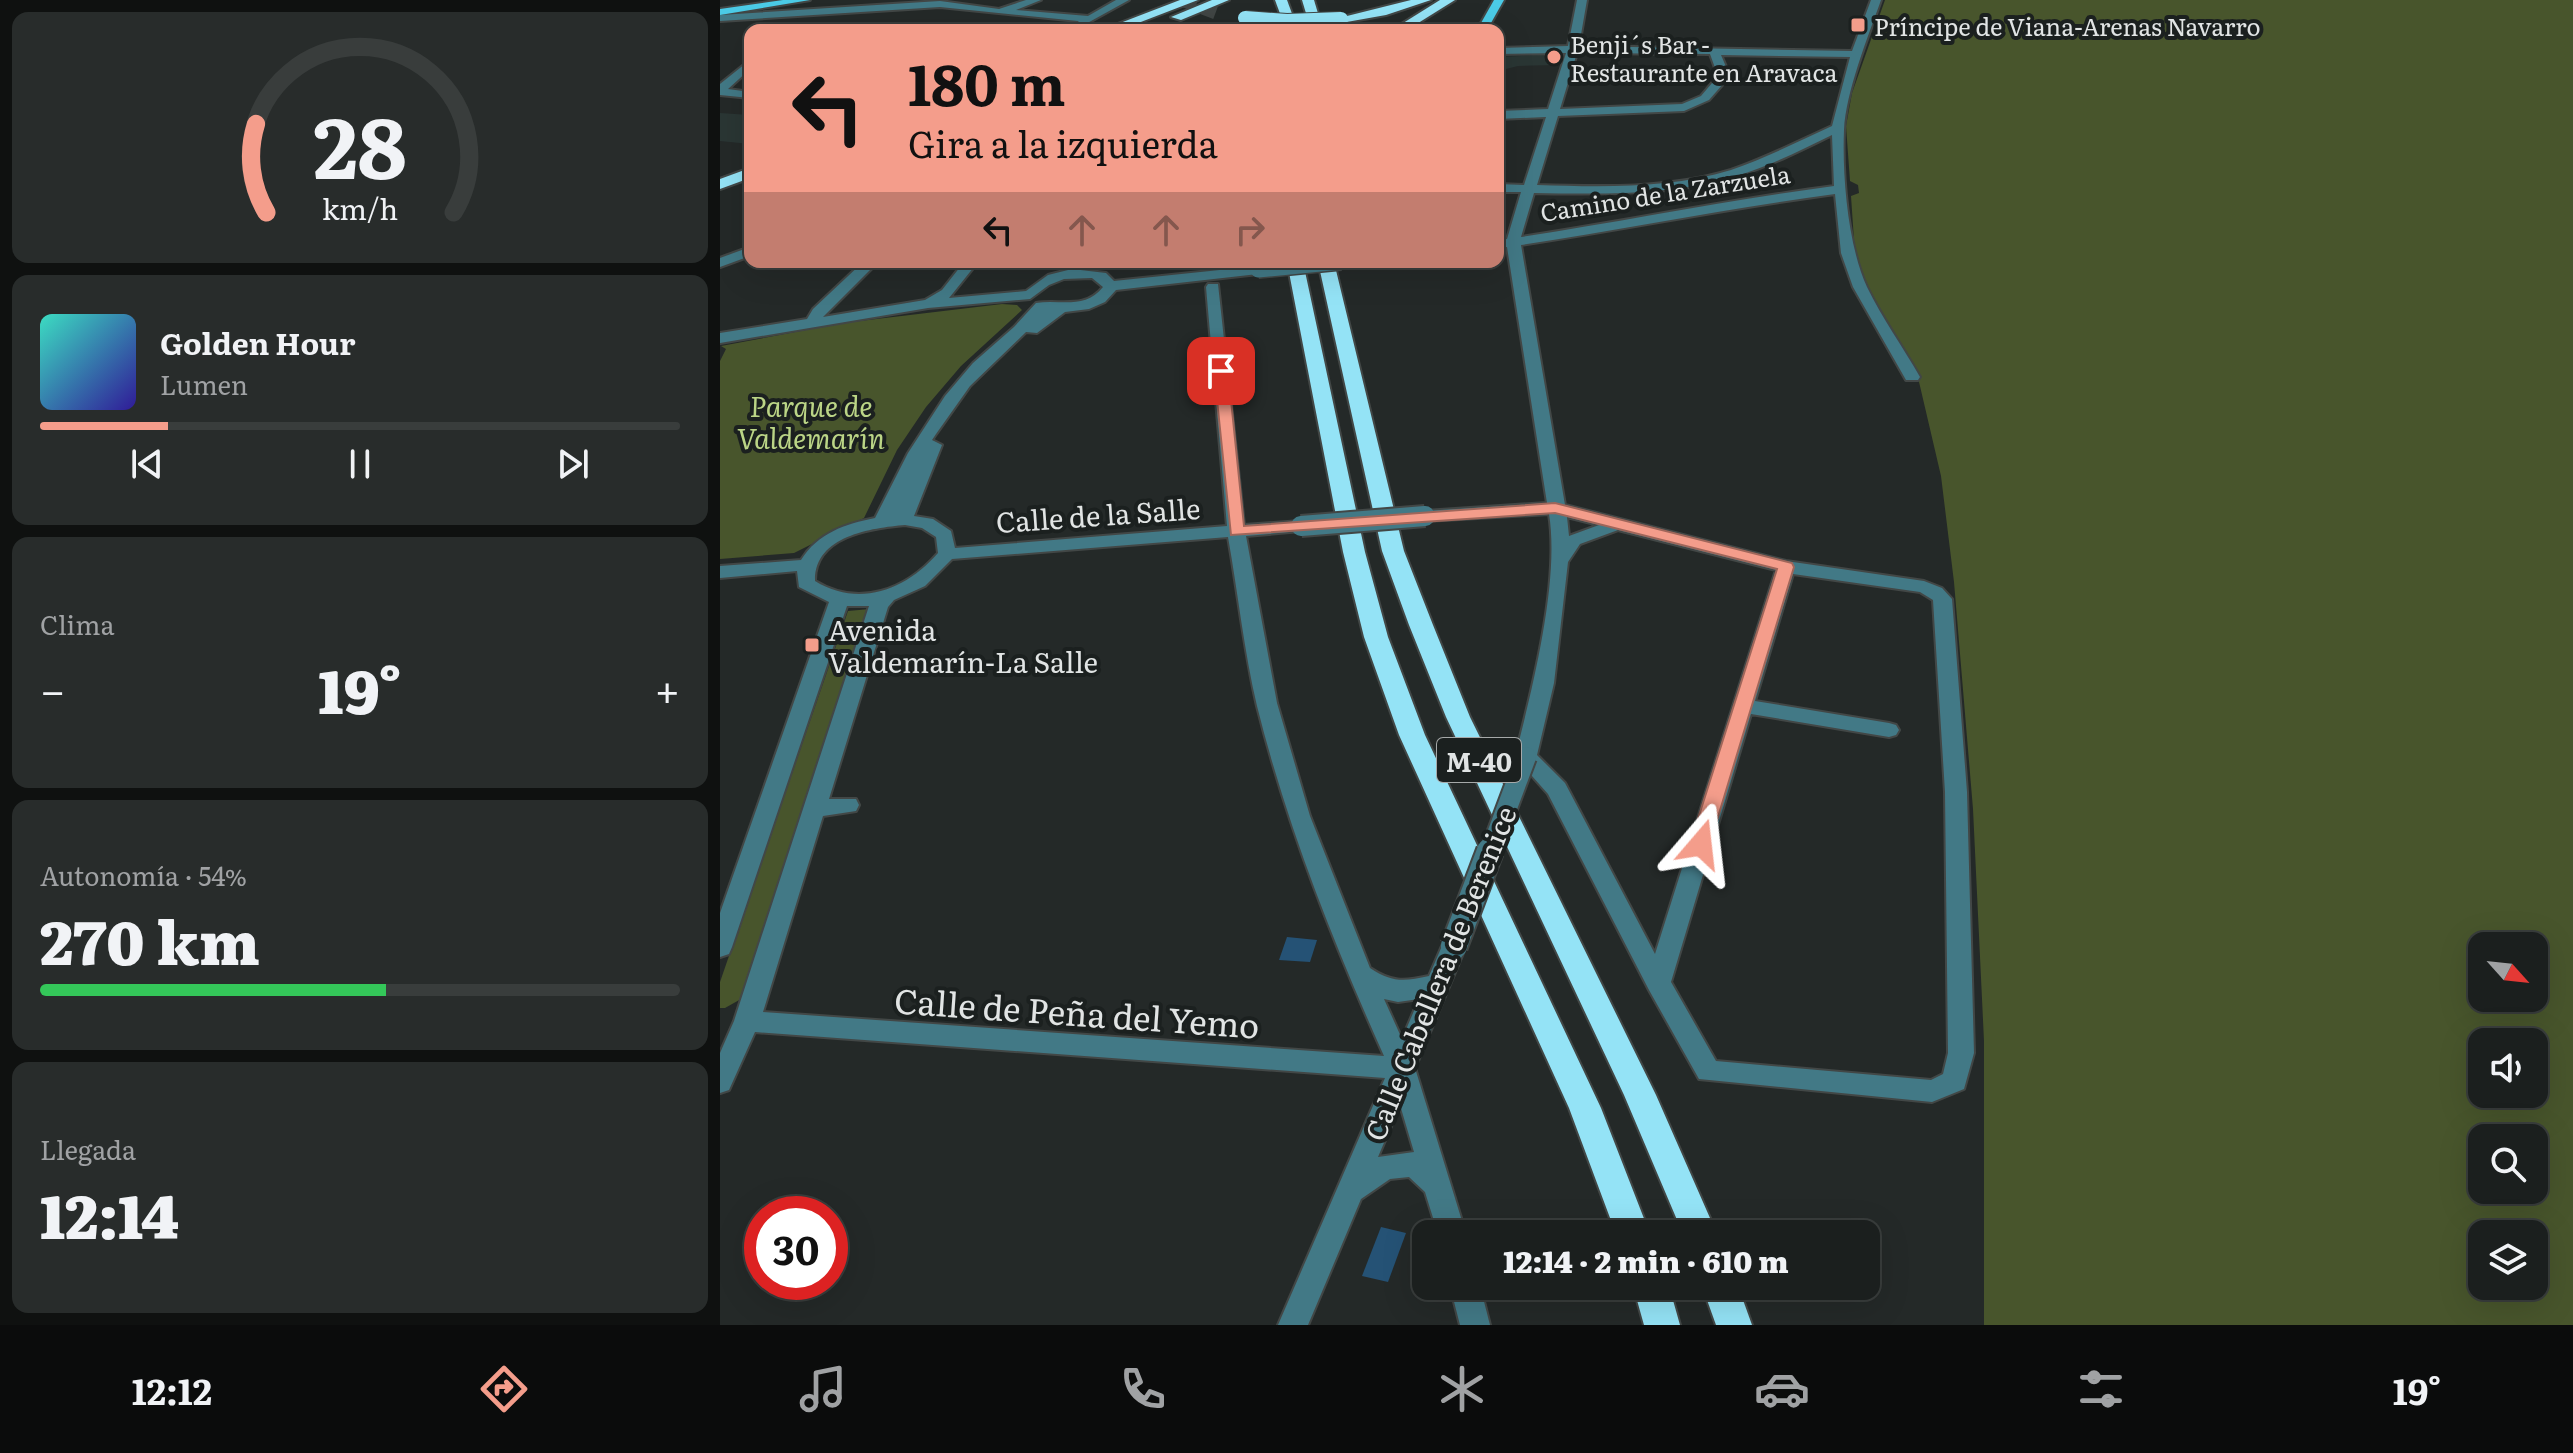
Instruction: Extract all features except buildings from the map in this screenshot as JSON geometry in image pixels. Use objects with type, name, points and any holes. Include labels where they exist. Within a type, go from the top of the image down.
[{"type":"highway","points":[[1092,24],[1128,14],[1148,0]]},
{"type":"highway","points":[[1125,24],[1192,0]]},
{"type":"highway","points":[[1142,24],[1208,0]]},
{"type":"highway","points":[[1175,24],[1241,0]]},
{"type":"highway","points":[[1281,0],[1290,24]]},
{"type":"highway","points":[[1308,0],[1315,24]]},
{"type":"highway","points":[[1164,24],[1225,8],[1245,18],[1287,21],[1341,19],[1394,10],[1425,0]]},
{"type":"highway","points":[[1408,24],[1449,0]]},
{"type":"highway","points":[[720,169],[744,160]]},
{"type":"highway","points":[[720,177],[744,168]]},
{"type":"highway","points":[[720,186],[744,177]]},
{"type":"highway","points":[[1288,268],[1319,380]]},
{"type":"highway","name":"M-40","points":[[1296,268],[1358,566],[1376,637],[1412,735],[1579,1095],[1628,1220]]},
{"type":"highway","name":"M-40","points":[[1327,268],[1393,551],[1421,625],[1458,717],[1634,1081],[1694,1220]]},
{"type":"highway","points":[[1655,1300],[1662,1325]]},
{"type":"highway","points":[[1725,1300],[1734,1325]]},
{"type":"main road","points":[[720,10],[777,0]]},
{"type":"main road","points":[[1476,24],[1495,1]]},
{"type":"main road","points":[[1485,24],[1495,1]]},
{"type":"street","points":[[751,4],[786,8],[806,0]]},
{"type":"street","points":[[1000,12],[1036,0]]},
{"type":"street","points":[[720,18],[945,2],[1092,24],[1124,0]]},
{"type":"street","name":"Calle Cabellera de Berenice","points":[[1293,1325],[1454,946],[1526,757],[1544,683],[1559,561],[1560,526],[1506,242],[1529,188],[1553,113],[1573,49],[1582,0]]},
{"type":"street","points":[[1876,0],[1856,54],[1838,128],[1841,189],[1848,253],[1860,287],[1912,377]]},
{"type":"street","points":[[795,24],[808,13]]},
{"type":"street","points":[[1504,51],[1573,49],[1856,54]]},
{"type":"street","points":[[1504,115],[1662,110],[1696,103],[1724,76],[1714,51]]},
{"type":"street","points":[[722,87],[744,68]]},
{"type":"street","points":[[722,87],[744,93]]},
{"type":"street","points":[[1504,188],[1645,187],[1692,183],[1741,171],[1838,128]]},
{"type":"street","name":"Camino de la Zarzuela","points":[[1506,242],[1615,227],[1737,203],[1841,189]]},
{"type":"street","points":[[720,263],[744,253]]},
{"type":"street","points":[[814,320],[818,312],[865,268]]},
{"type":"street","points":[[928,304],[947,293],[967,268]]},
{"type":"street","points":[[1111,286],[1279,268]]},
{"type":"street","points":[[882,521],[926,431],[980,365],[1033,318],[1036,286],[1051,278],[1097,269],[1111,286]]},
{"type":"street","points":[[1213,287],[1234,273]]},
{"type":"street","points":[[1186,279],[1206,282],[1213,287],[1236,531],[1267,703],[1299,816],[1359,972],[1402,1068],[1448,1220]]},
{"type":"street","points":[[955,285],[955,295],[963,300]]},
{"type":"street","points":[[905,520],[923,468],[941,431],[993,367],[1043,320],[1060,309],[1094,302],[1108,293],[1111,286]]},
{"type":"street","points":[[720,338],[814,320],[963,300],[1035,301],[1060,309]]},
{"type":"street","name":"Calle de la Salle","points":[[947,554],[1555,508],[1786,567],[1924,587],[1935,592],[1942,599],[1956,792],[1961,1053],[1955,1081],[1932,1091],[1708,1071],[1658,983]]},
{"type":"street","points":[[905,520],[927,523],[945,535],[947,554],[934,572],[913,586],[887,596],[839,601],[821,596],[806,583],[807,565],[816,551],[831,540],[856,528],[882,521],[905,520]]},
{"type":"street","points":[[1559,561],[1574,540],[1587,532],[1621,523]]},
{"type":"street","points":[[720,572],[807,565]]},
{"type":"street","points":[[1658,983],[1786,567]]},
{"type":"street","points":[[720,1082],[747,1021],[879,606],[887,596]]},
{"type":"street","points":[[720,947],[839,601]]},
{"type":"street","points":[[1743,706],[1889,730]]},
{"type":"street","points":[[1526,757],[1557,789],[1658,983]]},
{"type":"street","points":[[815,809],[848,805]]},
{"type":"street","points":[[1359,972],[1382,991],[1403,992],[1438,984]]},
{"type":"street","name":"Calle de Peña del Yemo","points":[[747,1021],[1402,1068]]},
{"type":"street","points":[[1349,1191],[1385,1167],[1414,1164],[1440,1187]]},
{"type":"street","points":[[1469,1300],[1475,1325]]},
{"type":"shaded area","points":[[1558,54],[1554,65],[1504,70],[1504,57]]},
{"type":"shaded area","points":[[720,113],[744,115],[744,143],[720,141]]},
{"type":"green space","points":[[1885,0],[2573,0],[2573,1325],[1984,1325],[1984,1041],[1973,809],[1954,582],[1941,476],[1916,369],[1867,287],[1855,255],[1851,196],[1859,193],[1858,185],[1850,181],[1846,126],[1852,93]]},
{"type":"green space","name":"Parque de Valdemarín","points":[[1002,304],[1017,305],[1022,310],[961,366],[926,407],[897,450],[864,518],[794,553],[720,559],[720,361],[726,349],[721,346],[843,323]]},
{"type":"green space","points":[[870,609],[741,999],[720,1008],[720,982],[848,611]]},
{"type":"water","points":[[1287,937],[1317,940],[1310,962],[1279,960]]},
{"type":"water","points":[[1381,1227],[1406,1233],[1388,1282],[1362,1276]]},
{"type":"tunnel","points":[[1183,0],[1220,14]]},
{"type":"place","name":"Príncipe de Viana-Arenas Navarro","points":[[1858,25]]},
{"type":"place","name":"Benji´s Bar - Restaurante en Aravaca","points":[[1554,57]]},
{"type":"place","name":"Avenida Valdemarín-La Salle","points":[[812,645]]},
{"type":"route","points":[[1221,371],[1236,531],[1555,508],[1786,567],[1701,844]]}]
